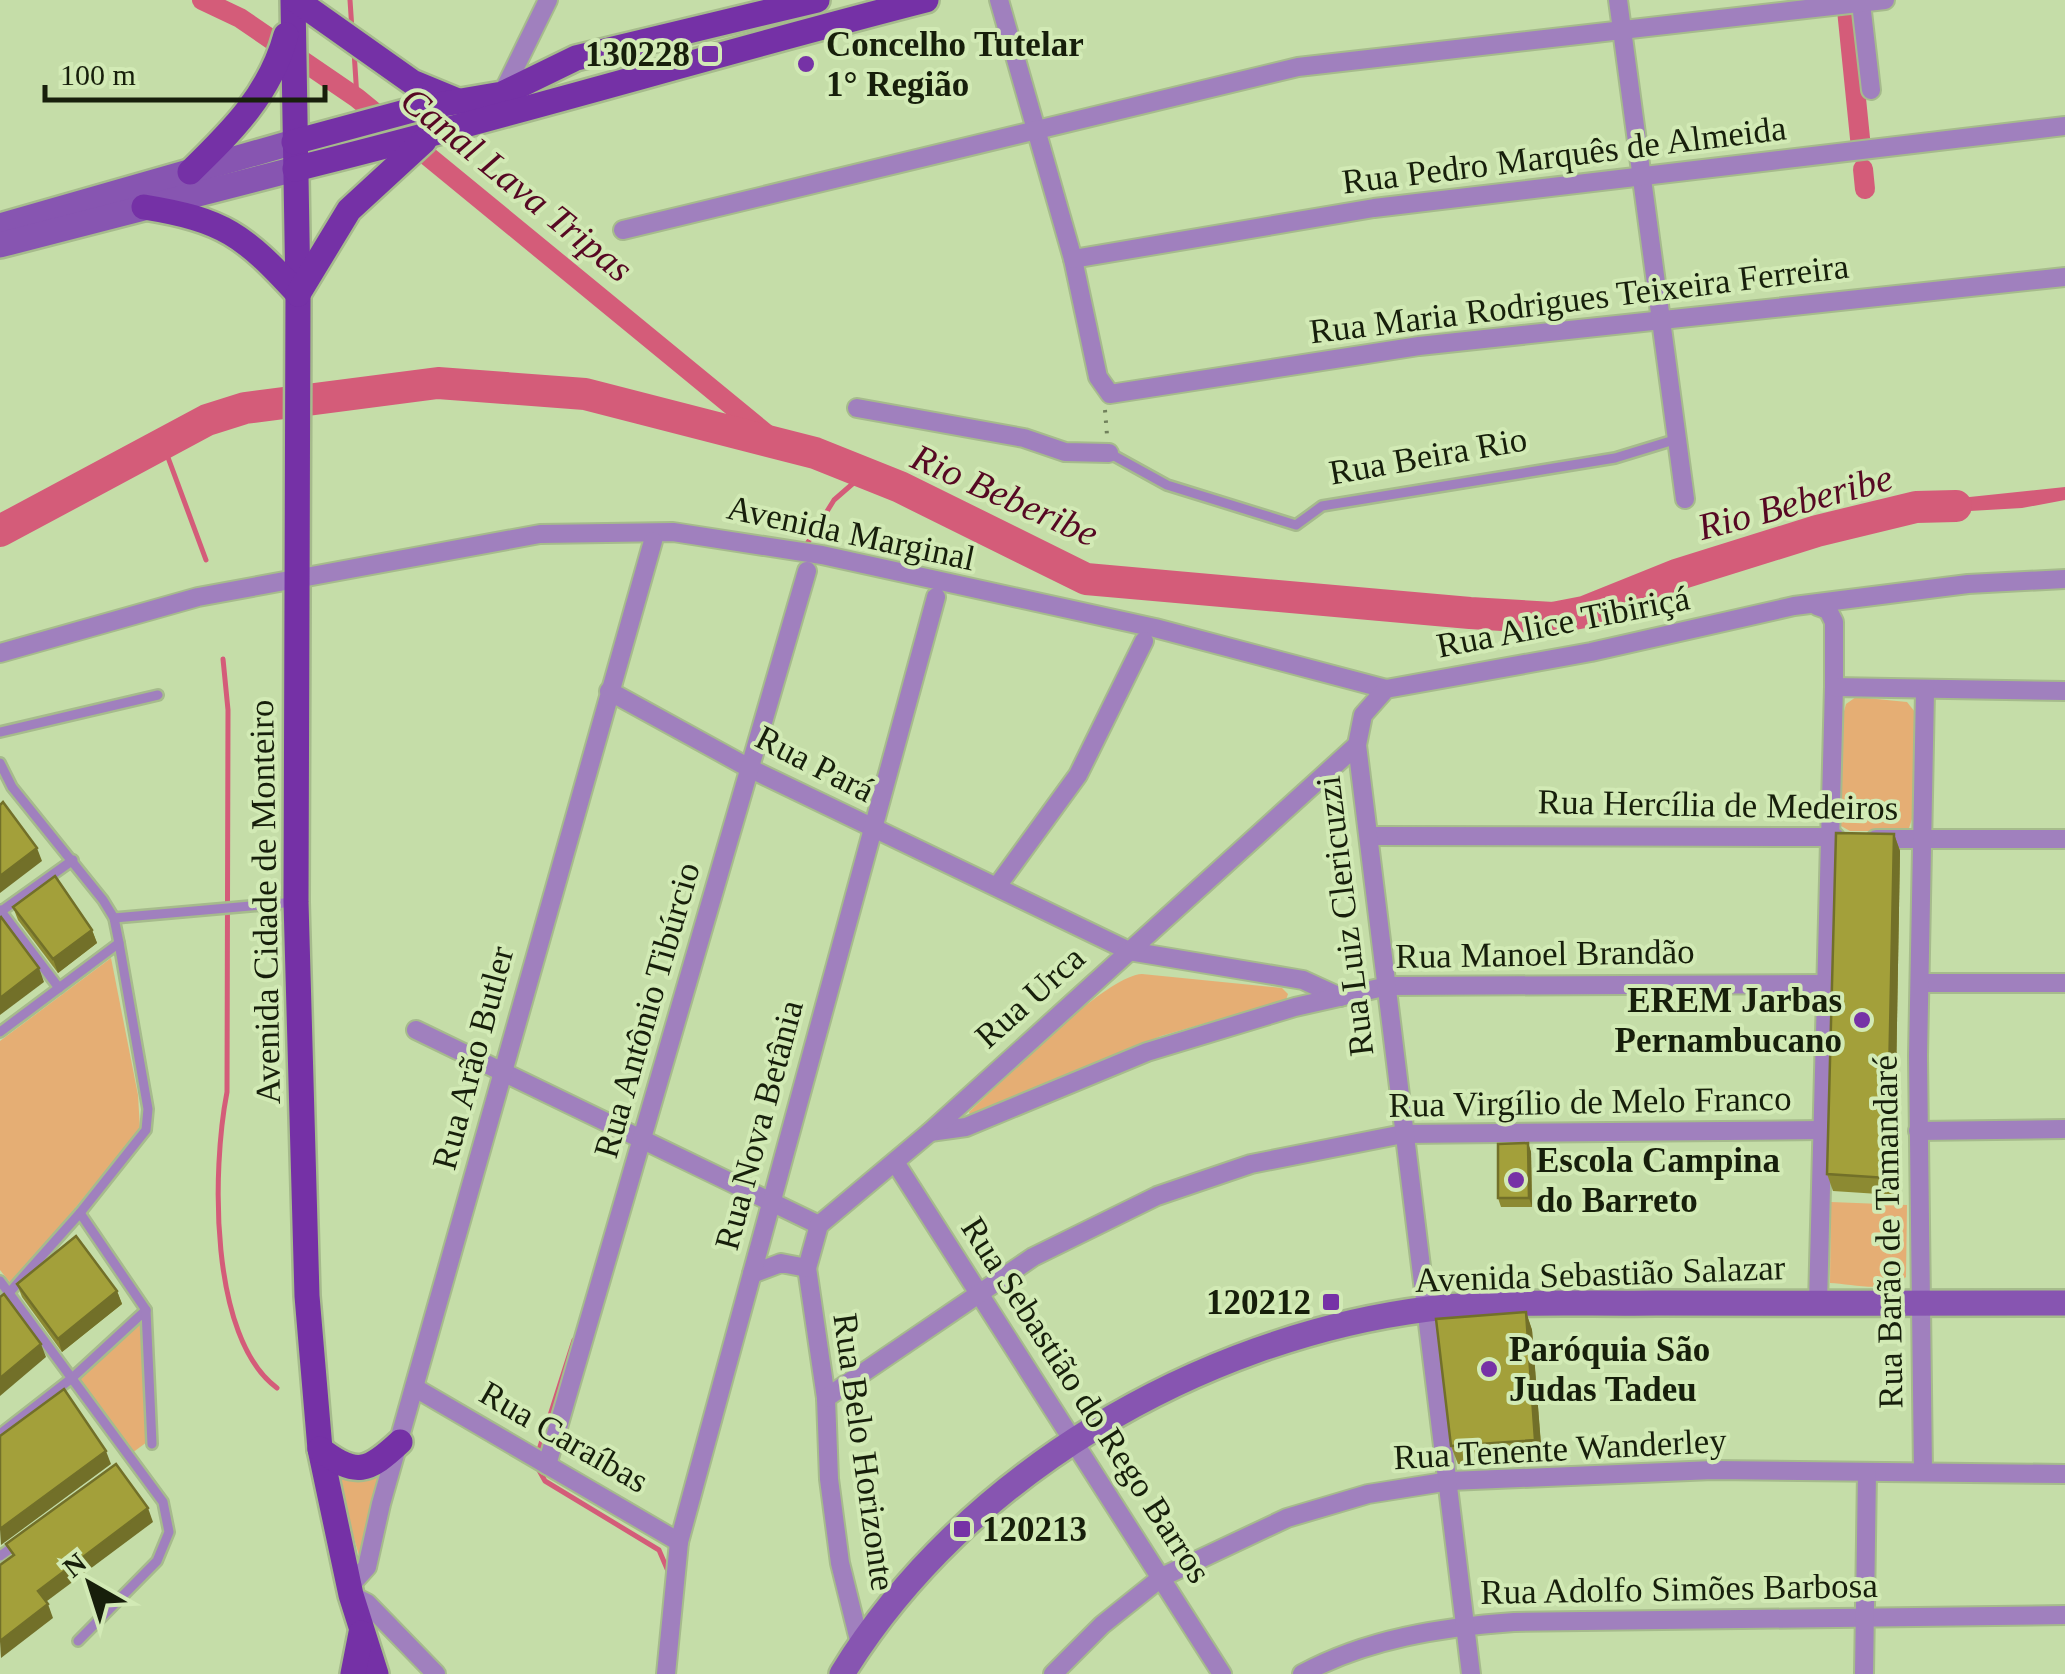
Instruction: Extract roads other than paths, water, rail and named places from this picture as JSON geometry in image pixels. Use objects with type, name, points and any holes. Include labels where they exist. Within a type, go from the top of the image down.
[{"type":"main road","points":[[294,142],[420,108],[462,103],[510,104],[576,58],[817,0]]},
{"type":"main road","points":[[658,39],[677,43],[787,16],[826,0]]},
{"type":"main road","points":[[294,169],[388,156],[510,104],[646,61],[672,65],[926,0]]},
{"type":"main road","points":[[294,8],[424,88],[462,103]]},
{"type":"main road","name":"Avenida Cidade de Monteiro","points":[[294,8],[286,61],[294,142],[298,294],[296,902],[307,1296],[320,1450],[350,1591],[376,1674]]},
{"type":"main road","points":[[190,172],[241,122],[286,61]]},
{"type":"main road","points":[[144,206],[196,215],[220,225],[254,246],[298,294],[349,210],[388,156]]},
{"type":"main road","points":[[320,1450],[346,1467],[360,1468],[374,1465],[400,1442]]},
{"type":"main road","name":"Avenida Cidade de Monteiro","points":[[353,1674],[362,1628]]},
{"type":"street","points":[[510,104],[548,0]]},
{"type":"street","points":[[999,0],[1073,259]]},
{"type":"street","points":[[1618,0],[1674,440],[1685,499]]},
{"type":"street","points":[[624,230],[1298,68],[1885,0]]},
{"type":"street","points":[[1839,4],[1871,90]]},
{"type":"street","name":"Rua Pedro Marquês de Almeida","points":[[1073,259],[1374,208],[1879,152],[2065,126]]},
{"type":"street","points":[[0,226],[294,142]]},
{"type":"street","points":[[0,245],[294,169]]},
{"type":"street","name":"Rua Maria Rodrigues Teixeira Ferreira","points":[[1073,259],[1104,390],[1118,396],[1418,346],[2065,277]]},
{"type":"street","name":"Rua Beira Rio","points":[[857,408],[1024,438],[1065,452],[1108,453]]},
{"type":"street","name":"Avenida Marginal","points":[[0,653],[198,597],[540,534],[673,532],[822,555],[1155,628],[1386,690]]},
{"type":"street","name":"Rua Arão Butler","points":[[350,1591],[368,1567],[502,1073],[653,541]]},
{"type":"street","name":"Rua Antônio Tibúrcio","points":[[546,1465],[643,1142],[743,764],[807,571]]},
{"type":"street","points":[[1816,606],[1968,584],[2065,580]]},
{"type":"street","name":"Rua Nova Betânia","points":[[666,1674],[679,1542],[775,1201],[936,597]]},
{"type":"street","name":"Rua Alice Tibiriçá","points":[[1386,690],[1590,652],[1794,606],[1816,606]]},
{"type":"street","name":"Rua Barão de Tamandaré","points":[[1816,606],[1828,610],[1834,622],[1818,1302]]},
{"type":"street","points":[[998,884],[1078,775],[1144,640]]},
{"type":"street","points":[[1834,687],[1925,692],[2065,691]]},
{"type":"street","points":[[1357,745],[1363,716],[1386,690]]},
{"type":"street","name":"Rua Pará","points":[[608,692],[872,829],[998,884],[1129,951],[1302,980],[1340,997]]},
{"type":"street","name":"Rua Barão de Tamandaré","points":[[1923,1472],[1918,1130],[1925,692]]},
{"type":"street","name":"Rua Luiz Clericuzzi","points":[[1357,745],[1471,1674]]},
{"type":"street","name":"Rua Urca","points":[[820,1225],[930,1132],[1357,745]]},
{"type":"street","name":"Rua Hercília de Medeiros","points":[[1370,836],[2065,840]]},
{"type":"street","points":[[1922,984],[2065,983]]},
{"type":"street","name":"Rua Manoel Brandão","points":[[930,1132],[966,1127],[1147,1052],[1388,986],[1826,984]]},
{"type":"street","points":[[416,1030],[820,1225],[807,1268],[781,1263],[752,1274]]},
{"type":"street","name":"Rua Virgílio de Melo Franco","points":[[826,1398],[1032,1257],[1157,1196],[1251,1164],[1403,1134],[1821,1130]]},
{"type":"street","points":[[1918,1130],[2065,1130]]},
{"type":"street","name":"Rua Sebastião do Rego Barros","points":[[894,1162],[1222,1674]]},
{"type":"street","name":"Rua Belo Horizonte","points":[[807,1268],[826,1398],[829,1479],[840,1563],[860,1644]]},
{"type":"street","name":"Avenida Sebastião Salazar","points":[[842,1674],[860,1644],[936,1555],[999,1496],[1073,1442],[1209,1370],[1278,1342],[1429,1309],[1818,1302],[2065,1303]]},
{"type":"street","name":"Rua Caraíbas","points":[[416,1388],[679,1542]]},
{"type":"street","name":"Rua Tenente Wanderley","points":[[1052,1674],[1102,1625],[1162,1577],[1288,1518],[1368,1494],[1450,1481],[1713,1470],[2065,1474]]},
{"type":"street","points":[[1864,1674],[1867,1472]]},
{"type":"street","points":[[350,1591],[436,1674]]},
{"type":"street","name":"Rua Adolfo Simões Barbosa","points":[[1302,1674],[1384,1642],[1464,1626],[2065,1615]]},
{"type":"lane","name":"Rua Beira Rio","points":[[1108,453],[1181,490],[1296,525],[1322,506],[1615,458],[1674,440]]},
{"type":"lane","points":[[0,732],[158,695]]},
{"type":"lane","points":[[0,762],[12,788],[73,860],[114,918],[148,1109],[146,1130],[11,1296],[0,1303]]},
{"type":"lane","points":[[0,796],[12,788]]},
{"type":"lane","points":[[59,988],[0,911],[73,860]]},
{"type":"lane","points":[[114,918],[296,902]]},
{"type":"lane","points":[[0,1031],[119,943]]},
{"type":"lane","points":[[80,1212],[146,1310],[152,1444]]},
{"type":"lane","points":[[0,1281],[163,1502],[169,1532],[156,1561],[78,1640]]},
{"type":"lane","points":[[0,1434],[72,1378],[146,1310]]},
{"type":"lane","points":[[117,1470],[132,1459]]},
{"type":"lane","points":[[0,1556],[29,1535]]},
{"type":"waterway","name":"Canal Lava Tripas","points":[[202,0],[240,18],[357,98],[775,441]]},
{"type":"waterway","points":[[350,0],[352,30]]},
{"type":"waterway","points":[[1846,0],[1861,148]]},
{"type":"waterway","points":[[354,51],[357,98]]},
{"type":"waterway","points":[[1863,169],[1865,189]]},
{"type":"waterway","name":"Rio Beberibe","points":[[0,531],[207,420],[245,408],[438,383],[585,394],[815,453],[900,487],[1086,579],[1470,613],[1553,618],[1584,612],[1676,575],[1817,531],[1916,507],[1956,506]]},
{"type":"waterway","points":[[163,444],[206,560]]},
{"type":"waterway","points":[[805,547],[834,500],[865,473]]},
{"type":"waterway","points":[[223,659],[228,710],[227,1092],[219,1164],[221,1250],[238,1331],[255,1364],[277,1388]]},
{"type":"waterway","points":[[538,1453],[574,1340]]},
{"type":"waterway","points":[[535,1463],[545,1481],[659,1550],[668,1571]]},
{"type":"place","name":"130228","points":[[710,54]]},
{"type":"place","name":"Concelho Tutelar 1° Região","points":[[806,64]]},
{"type":"place","name":"EREM Jarbas Pernambucano","points":[[1862,1020]]},
{"type":"place","name":"Escola Campina do Barreto","points":[[1516,1180]]},
{"type":"place","name":"120212","points":[[1331,1302]]},
{"type":"place","name":"Paróquia São Judas Tadeu","points":[[1489,1369]]},
{"type":"place","name":"120213","points":[[962,1529]]}]
